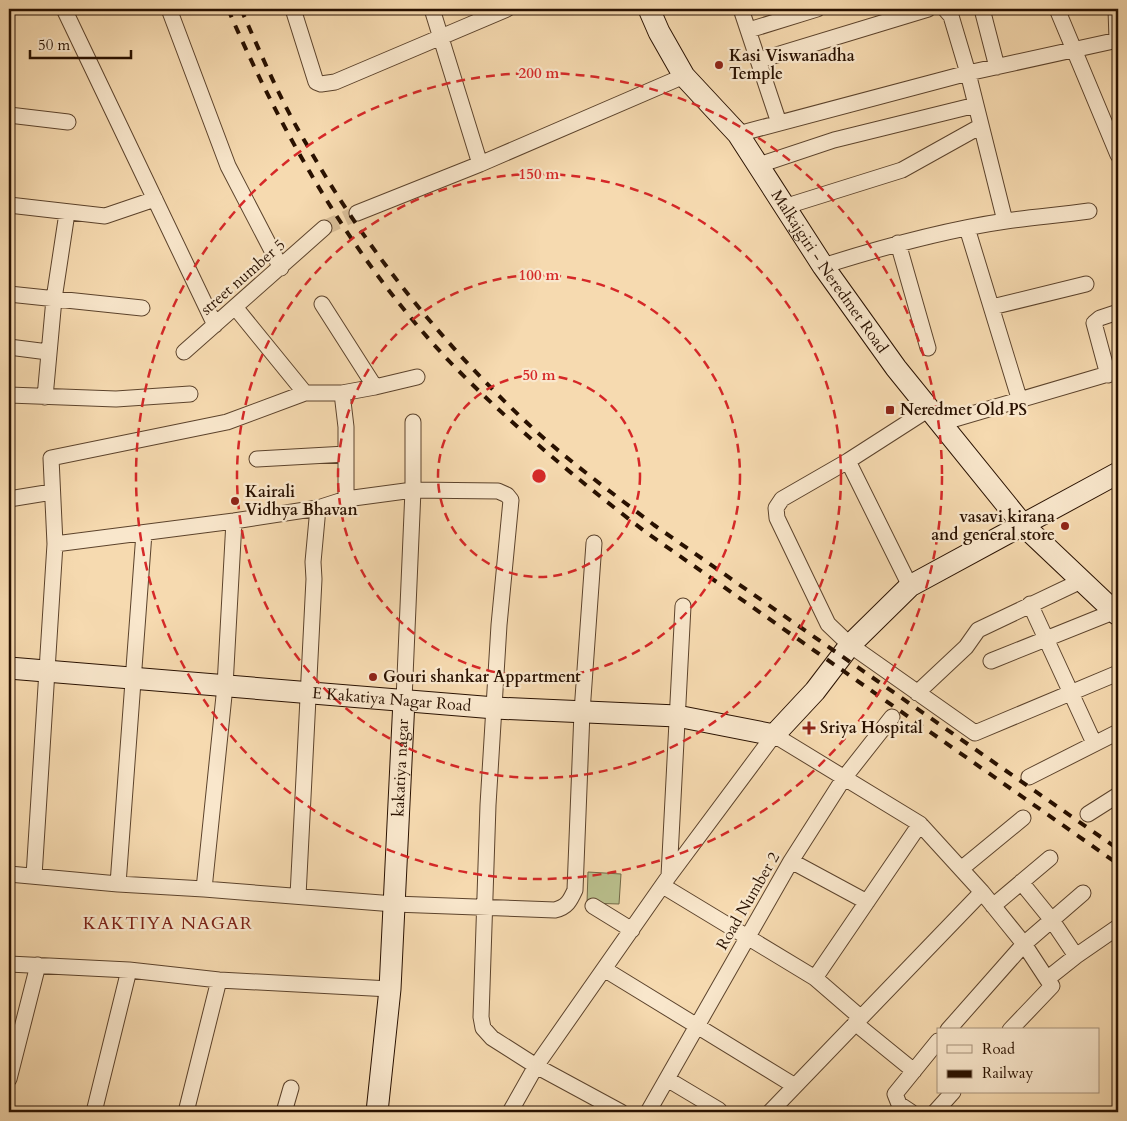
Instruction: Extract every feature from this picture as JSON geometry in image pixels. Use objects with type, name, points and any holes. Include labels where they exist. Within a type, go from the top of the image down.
[{"type":"street","points":[[64,9],[215,325]]},
{"type":"street","points":[[169,9],[228,166],[281,268]]},
{"type":"street","points":[[293,9],[316,82],[321,84],[335,82],[507,9]]},
{"type":"street","points":[[432,9],[480,164]]},
{"type":"street","name":"Malkajgiri - Neredmet Road","points":[[649,9],[659,32],[684,76],[738,134],[823,266],[896,368],[1023,525],[1081,581],[1117,612]]},
{"type":"street","points":[[741,9],[760,60],[779,123]]},
{"type":"street","points":[[749,30],[817,9]]},
{"type":"street","points":[[760,60],[894,14],[928,9]]},
{"type":"street","points":[[947,9],[968,74],[1005,221]]},
{"type":"street","points":[[982,9],[997,67]]},
{"type":"street","points":[[1057,9],[1118,156]]},
{"type":"street","points":[[738,134],[968,74],[1117,40],[1116,9]]},
{"type":"street","points":[[357,213],[480,164],[684,76]]},
{"type":"street","points":[[759,165],[834,140],[976,105]]},
{"type":"street","points":[[9,114],[68,122]]},
{"type":"street","points":[[786,206],[902,170],[981,126]]},
{"type":"street","points":[[9,205],[105,216],[155,199]]},
{"type":"street","points":[[823,266],[898,243],[967,228],[1005,221],[1090,211]]},
{"type":"street","points":[[45,397],[54,299],[67,213]]},
{"type":"street","name":"street number 5","points":[[184,352],[324,228]]},
{"type":"street","points":[[967,228],[1020,402]]},
{"type":"street","points":[[898,243],[928,348]]},
{"type":"street","points":[[992,307],[1086,284]]},
{"type":"street","points":[[9,294],[130,305],[142,308]]},
{"type":"street","points":[[322,304],[375,387]]},
{"type":"street","points":[[236,306],[306,393]]},
{"type":"street","points":[[1118,312],[1100,318],[1094,323],[1113,373],[1020,402],[935,416],[848,461],[782,500],[776,508],[777,518],[828,624],[850,645],[976,734],[1118,673]]},
{"type":"street","points":[[9,347],[48,352]]},
{"type":"street","points":[[34,876],[55,544],[51,458],[227,422],[306,393],[342,393],[417,377]]},
{"type":"street","points":[[342,393],[346,454],[346,499]]},
{"type":"street","points":[[9,395],[116,399],[190,394]]},
{"type":"street","name":"kakatiya nagar","points":[[377,1112],[390,989],[413,490],[413,422]]},
{"type":"street","points":[[257,459],[346,454]]},
{"type":"street","points":[[848,461],[910,586]]},
{"type":"street","points":[[510,1112],[536,1066],[666,881],[774,736],[815,691],[850,645],[910,586],[1118,473]]},
{"type":"street","points":[[55,544],[234,521],[318,508],[346,499],[413,490],[498,491],[507,495],[511,500],[498,625],[495,708],[488,805],[481,1017],[483,1028],[492,1038],[536,1066],[621,1112]]},
{"type":"street","points":[[9,500],[52,492]]},
{"type":"street","points":[[298,896],[309,693],[313,562],[318,508]]},
{"type":"street","points":[[204,889],[225,686],[234,521]]},
{"type":"street","points":[[118,884],[144,533]]},
{"type":"street","points":[[9,874],[118,884],[394,904],[555,910],[568,904],[575,890],[582,712],[594,543]]},
{"type":"street","points":[[917,693],[966,647],[978,630],[1081,581]]},
{"type":"street","points":[[1030,604],[1094,743]]},
{"type":"street","points":[[666,881],[683,606]]},
{"type":"street","points":[[991,661],[1046,638],[1117,612]]},
{"type":"street","name":"E Kakatiya Nagar Road","points":[[9,668],[495,708],[677,716],[774,736]]},
{"type":"street","name":"Road Number 2","points":[[648,1112],[791,861],[844,778],[892,717]]},
{"type":"street","points":[[1029,777],[1118,732]]},
{"type":"street","points":[[774,736],[920,824],[982,892],[1024,944],[1052,986],[1012,1028]]},
{"type":"street","points":[[1088,814],[1118,795]]},
{"type":"street","points":[[962,869],[1023,818]]},
{"type":"street","points":[[815,978],[920,824]]},
{"type":"street","points":[[993,906],[1050,858]]},
{"type":"street","points":[[791,861],[867,902]]},
{"type":"street","points":[[666,881],[746,938],[815,978],[914,1072]]},
{"type":"street","points":[[1021,882],[1076,956]]},
{"type":"street","points":[[770,1112],[982,892]]},
{"type":"street","points":[[950,1028],[1024,944],[1082,893]]},
{"type":"street","points":[[592,906],[632,930]]},
{"type":"street","points":[[1047,979],[1118,927]]},
{"type":"street","points":[[9,964],[129,970],[219,980],[390,989]]},
{"type":"street","points":[[9,1079],[38,964]]},
{"type":"street","points":[[604,969],[795,1086]]},
{"type":"street","points":[[94,1112],[129,970]]},
{"type":"street","points":[[186,1112],[219,980]]},
{"type":"street","points":[[911,1112],[899,1104],[895,1094],[937,1042]]},
{"type":"street","points":[[667,1078],[719,1110]]},
{"type":"street","points":[[284,1112],[291,1088]]},
{"type":"street","points":[[935,1112],[951,1094]]},
{"type":"green space","points":[[588,872],[621,874],[619,904],[587,903]]},
{"type":"tunnel","points":[[324,228],[357,213]]},
{"type":"railway","points":[[228,9],[272,104],[297,150],[352,239],[415,323],[473,385],[546,451],[647,533],[1118,864]]},
{"type":"railway","points":[[241,9],[272,78],[298,129],[353,220],[378,255],[433,324],[492,389],[524,420],[571,461],[654,525],[1118,849]]},
{"type":"place","name":"Kasi Viswanadha Temple","points":[[719,65]]},
{"type":"place","name":"Neredmet Old PS","points":[[890,410]]},
{"type":"place","name":"Kairali Vidhya Bhavan","points":[[235,501]]},
{"type":"place","name":"vasavi kirana and general store","points":[[1065,526]]},
{"type":"place","name":"Gouri shankar Appartment","points":[[373,677]]},
{"type":"place","name":"Sriya Hospital","points":[[809,728]]},
{"type":"district","name":"KAKTIYA NAGAR","points":[[168,923]]}]
